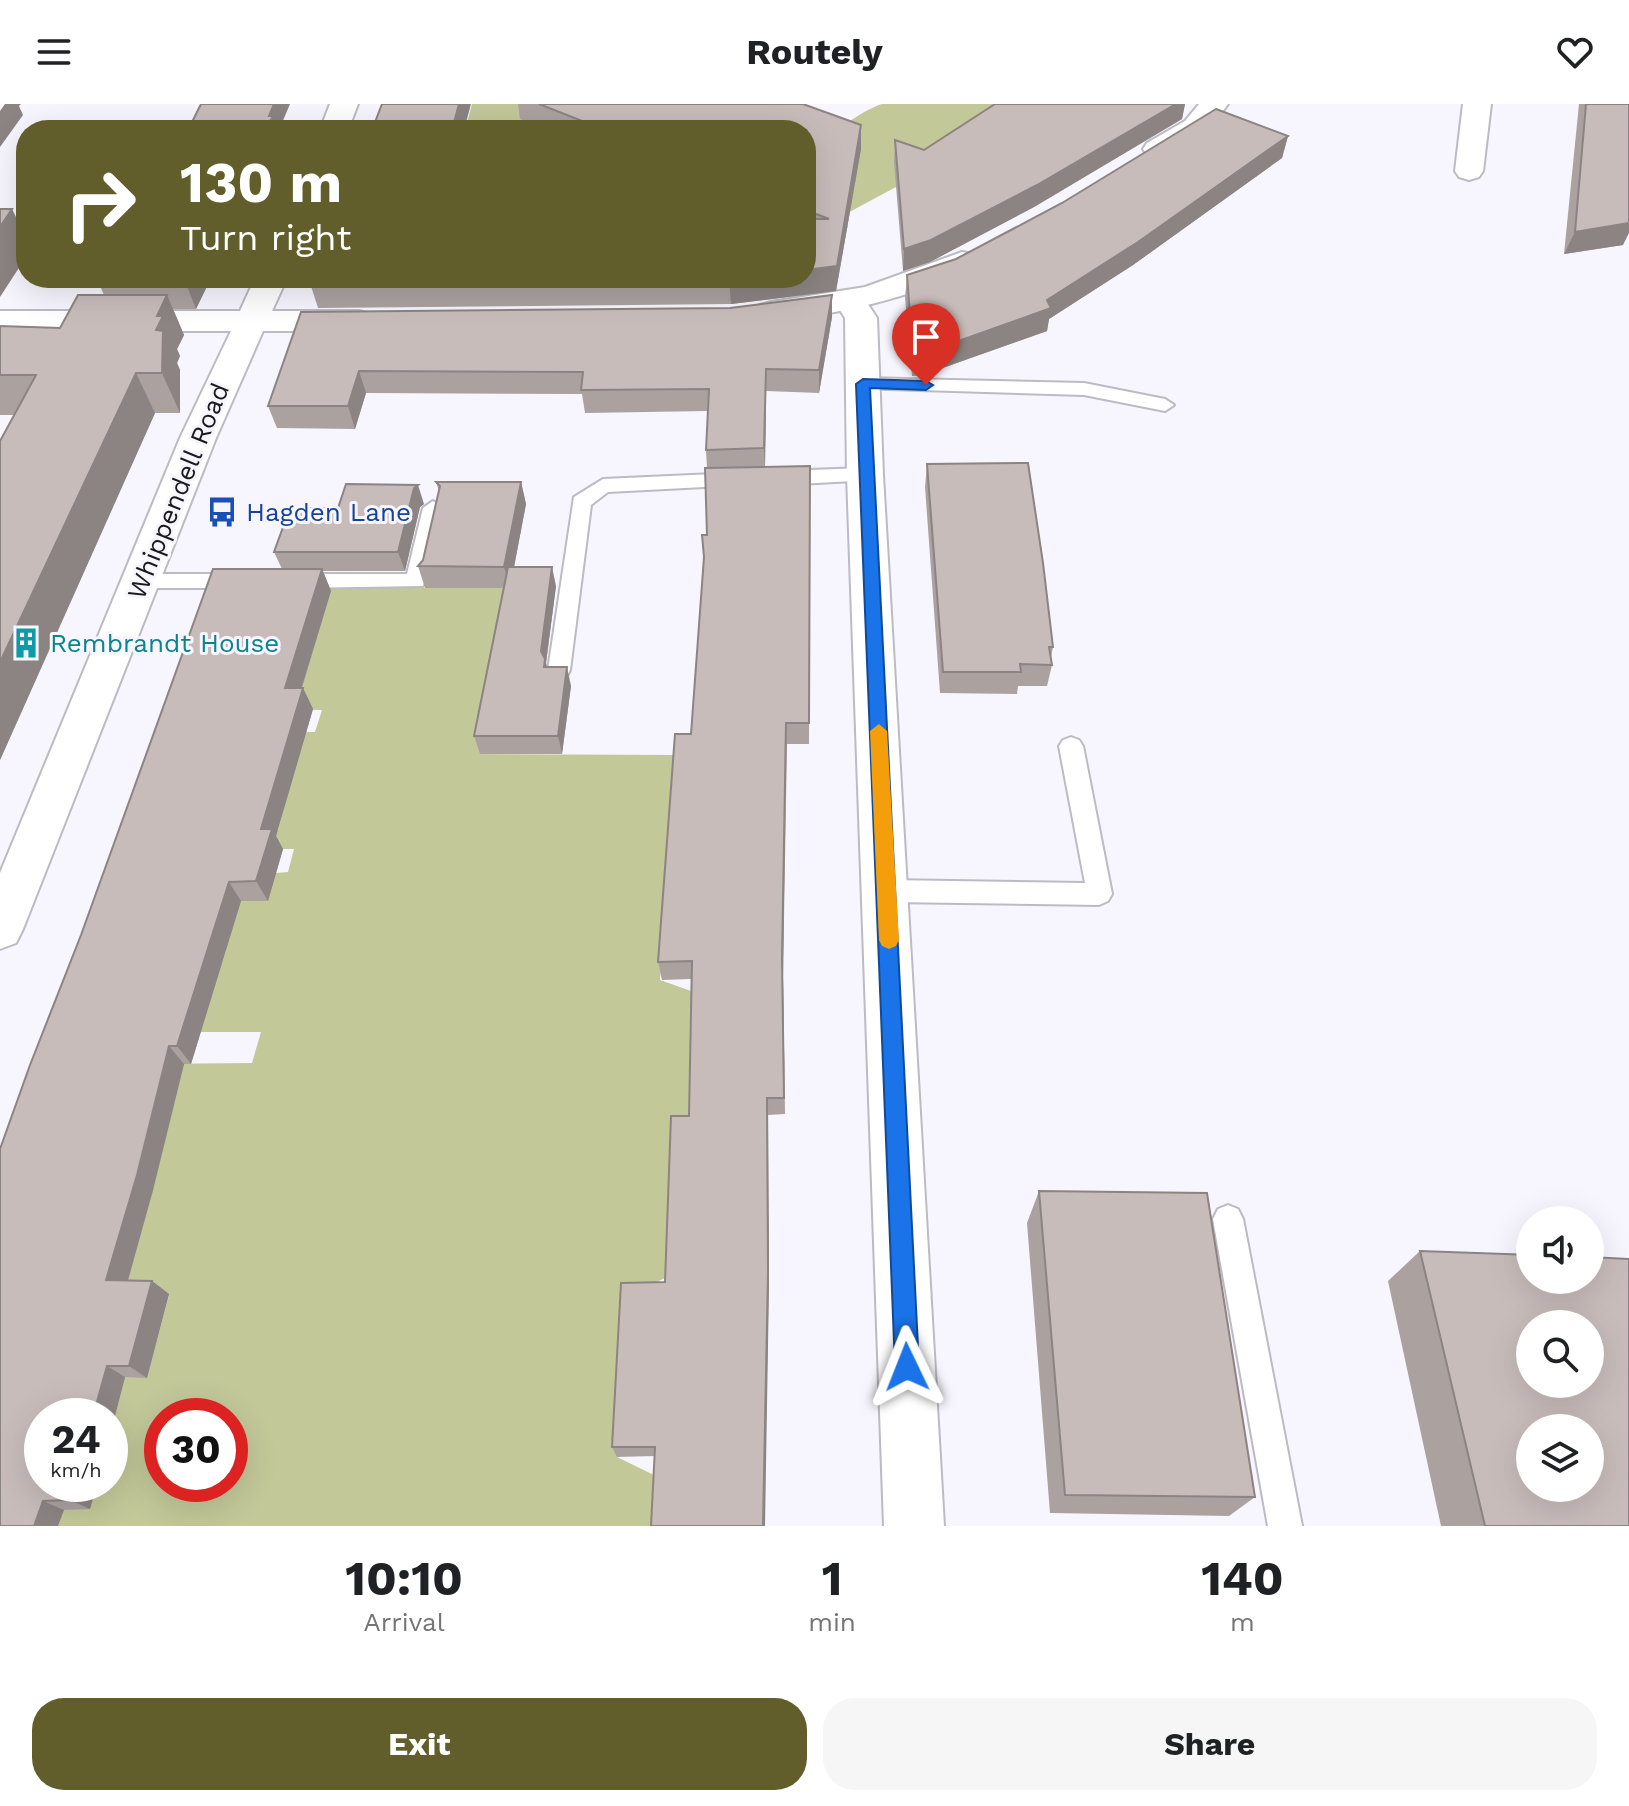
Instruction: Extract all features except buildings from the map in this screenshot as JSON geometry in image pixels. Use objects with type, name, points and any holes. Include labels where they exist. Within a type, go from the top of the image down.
[{"type":"street","points":[[1128,167],[1195,127],[1214,104]]},
{"type":"street","points":[[1469,171],[1477,104]]},
{"type":"street","points":[[746,315],[851,302],[942,272],[994,244]]},
{"type":"street","name":"Whippendell Road","points":[[0,929],[198,438],[266,288]]},
{"type":"street","points":[[851,302],[861,318],[865,475],[887,891],[914,1526]]},
{"type":"street","points":[[0,321],[390,321]]},
{"type":"lane","points":[[863,384],[1084,389],[1165,405]]},
{"type":"lane","points":[[559,670],[581,502],[603,486],[865,475]]},
{"type":"lane","points":[[140,581],[416,581],[433,508]]},
{"type":"lane","points":[[887,891],[1099,894],[1071,746]]},
{"type":"lane","points":[[1228,1219],[1285,1526]]},
{"type":"green space","points":[[472,104],[608,104],[588,120],[468,120]]},
{"type":"green space","points":[[882,104],[1026,104],[909,180],[842,216],[848,228],[842,228],[816,172],[816,143]]},
{"type":"green space","points":[[290,588],[510,588],[480,754],[678,755],[660,980],[694,992],[692,1117],[669,1276],[626,1297],[617,1457],[658,1477],[656,1526],[0,1526],[55,1502],[128,1502],[128,1398],[103,1398],[44,1377],[147,1377],[169,1295],[71,1293],[142,1064],[252,1063],[261,1032],[196,1032],[226,951],[186,922],[276,873],[288,872],[294,849],[251,849],[278,830],[285,804],[289,732],[315,732],[322,710],[251,709]]},
{"type":"slow traffic","points":[[879,731],[889,940]]},
{"type":"place","name":"Hagden Lane","points":[[222,512]]},
{"type":"place","name":"Rembrandt House","points":[[26,643]]},
{"type":"route","points":[[907,1367],[863,384],[926,385]]}]
